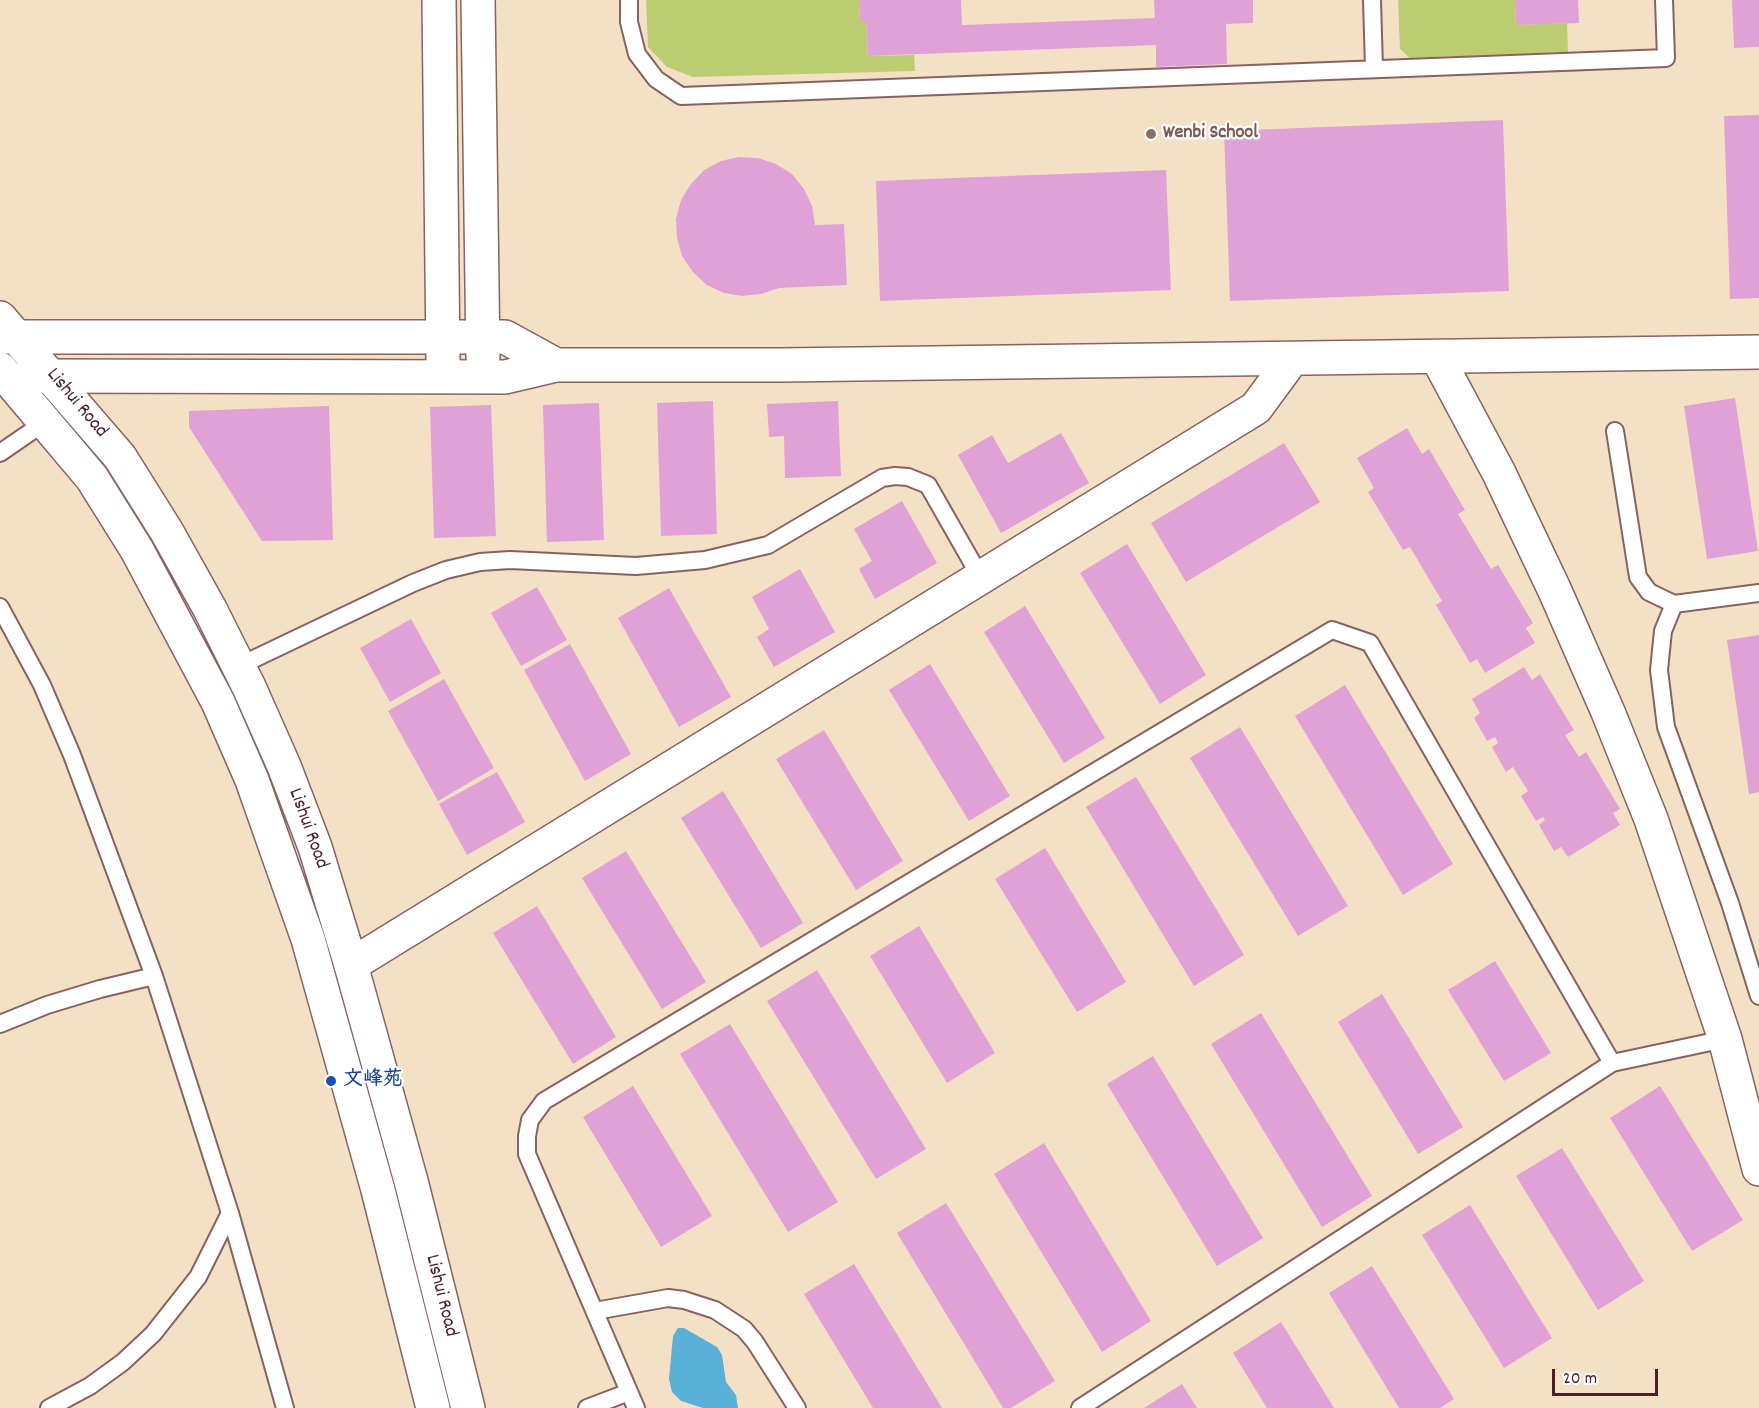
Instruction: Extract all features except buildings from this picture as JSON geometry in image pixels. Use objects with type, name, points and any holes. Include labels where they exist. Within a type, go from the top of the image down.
[{"type":"street","points":[[439,0],[443,377]]},
{"type":"street","points":[[478,0],[483,377]]},
{"type":"street","points":[[6,331],[505,337],[556,365]]},
{"type":"street","name":"Lishui Road","points":[[6,331],[52,376],[120,457],[167,532],[239,666],[284,766],[315,847],[351,965],[411,1181],[468,1408]]},
{"type":"street","points":[[2,372],[52,376],[505,377],[556,365],[782,365],[1759,352]]},
{"type":"street","points":[[1437,357],[1499,472],[1556,591],[1651,819],[1725,1039],[1752,1109],[1759,1169]]},
{"type":"street","points":[[351,965],[1256,408],[1292,359]]},
{"type":"street","name":"Lishui Road","points":[[2,372],[92,478],[137,550],[218,702],[252,780],[308,939],[378,1190],[433,1408]]},
{"type":"lane","points":[[629,0],[629,22],[637,54],[656,79],[681,96],[1666,57],[1664,0]]},
{"type":"lane","points":[[1372,0],[1374,68]]},
{"type":"lane","points":[[0,453],[45,422]]},
{"type":"lane","points":[[1615,431],[1638,578],[1649,592],[1674,604],[1759,593]]},
{"type":"lane","points":[[239,666],[413,583],[446,570],[480,562],[510,560],[636,566],[705,560],[768,544],[882,478],[895,476],[908,477],[928,485],[981,578]]},
{"type":"lane","points":[[1674,604],[1663,632],[1659,651],[1666,727],[1730,903],[1759,996]]},
{"type":"lane","points":[[0,607],[42,685],[72,755],[154,976],[230,1213],[285,1408]]},
{"type":"lane","points":[[636,1408],[527,1154],[526,1136],[530,1120],[544,1101],[1332,630],[1370,643],[1612,1063]]},
{"type":"lane","points":[[0,1024],[58,1002],[154,976]]},
{"type":"lane","points":[[1080,1408],[1612,1063],[1725,1039]]},
{"type":"lane","points":[[49,1408],[98,1380],[153,1334],[198,1277],[230,1213]]},
{"type":"lane","points":[[595,1311],[668,1298],[684,1300],[715,1310],[744,1329],[755,1342],[797,1408]]},
{"type":"lane","points":[[587,1408],[629,1392]]},
{"type":"green space","points":[[646,0],[859,0],[860,20],[866,21],[868,56],[914,55],[915,71],[693,77],[667,67],[648,47]]},
{"type":"green space","points":[[1398,0],[1515,0],[1516,25],[1567,23],[1568,52],[1410,58],[1400,49]]},
{"type":"water","points":[[678,1328],[684,1328],[717,1347],[722,1355],[726,1382],[736,1395],[738,1408],[703,1408],[681,1401],[672,1392],[669,1379],[673,1336]]},
{"type":"place","name":"Wenbi School","points":[[1151,134]]},
{"type":"place","name":"文峰苑","points":[[331,1081]]}]
